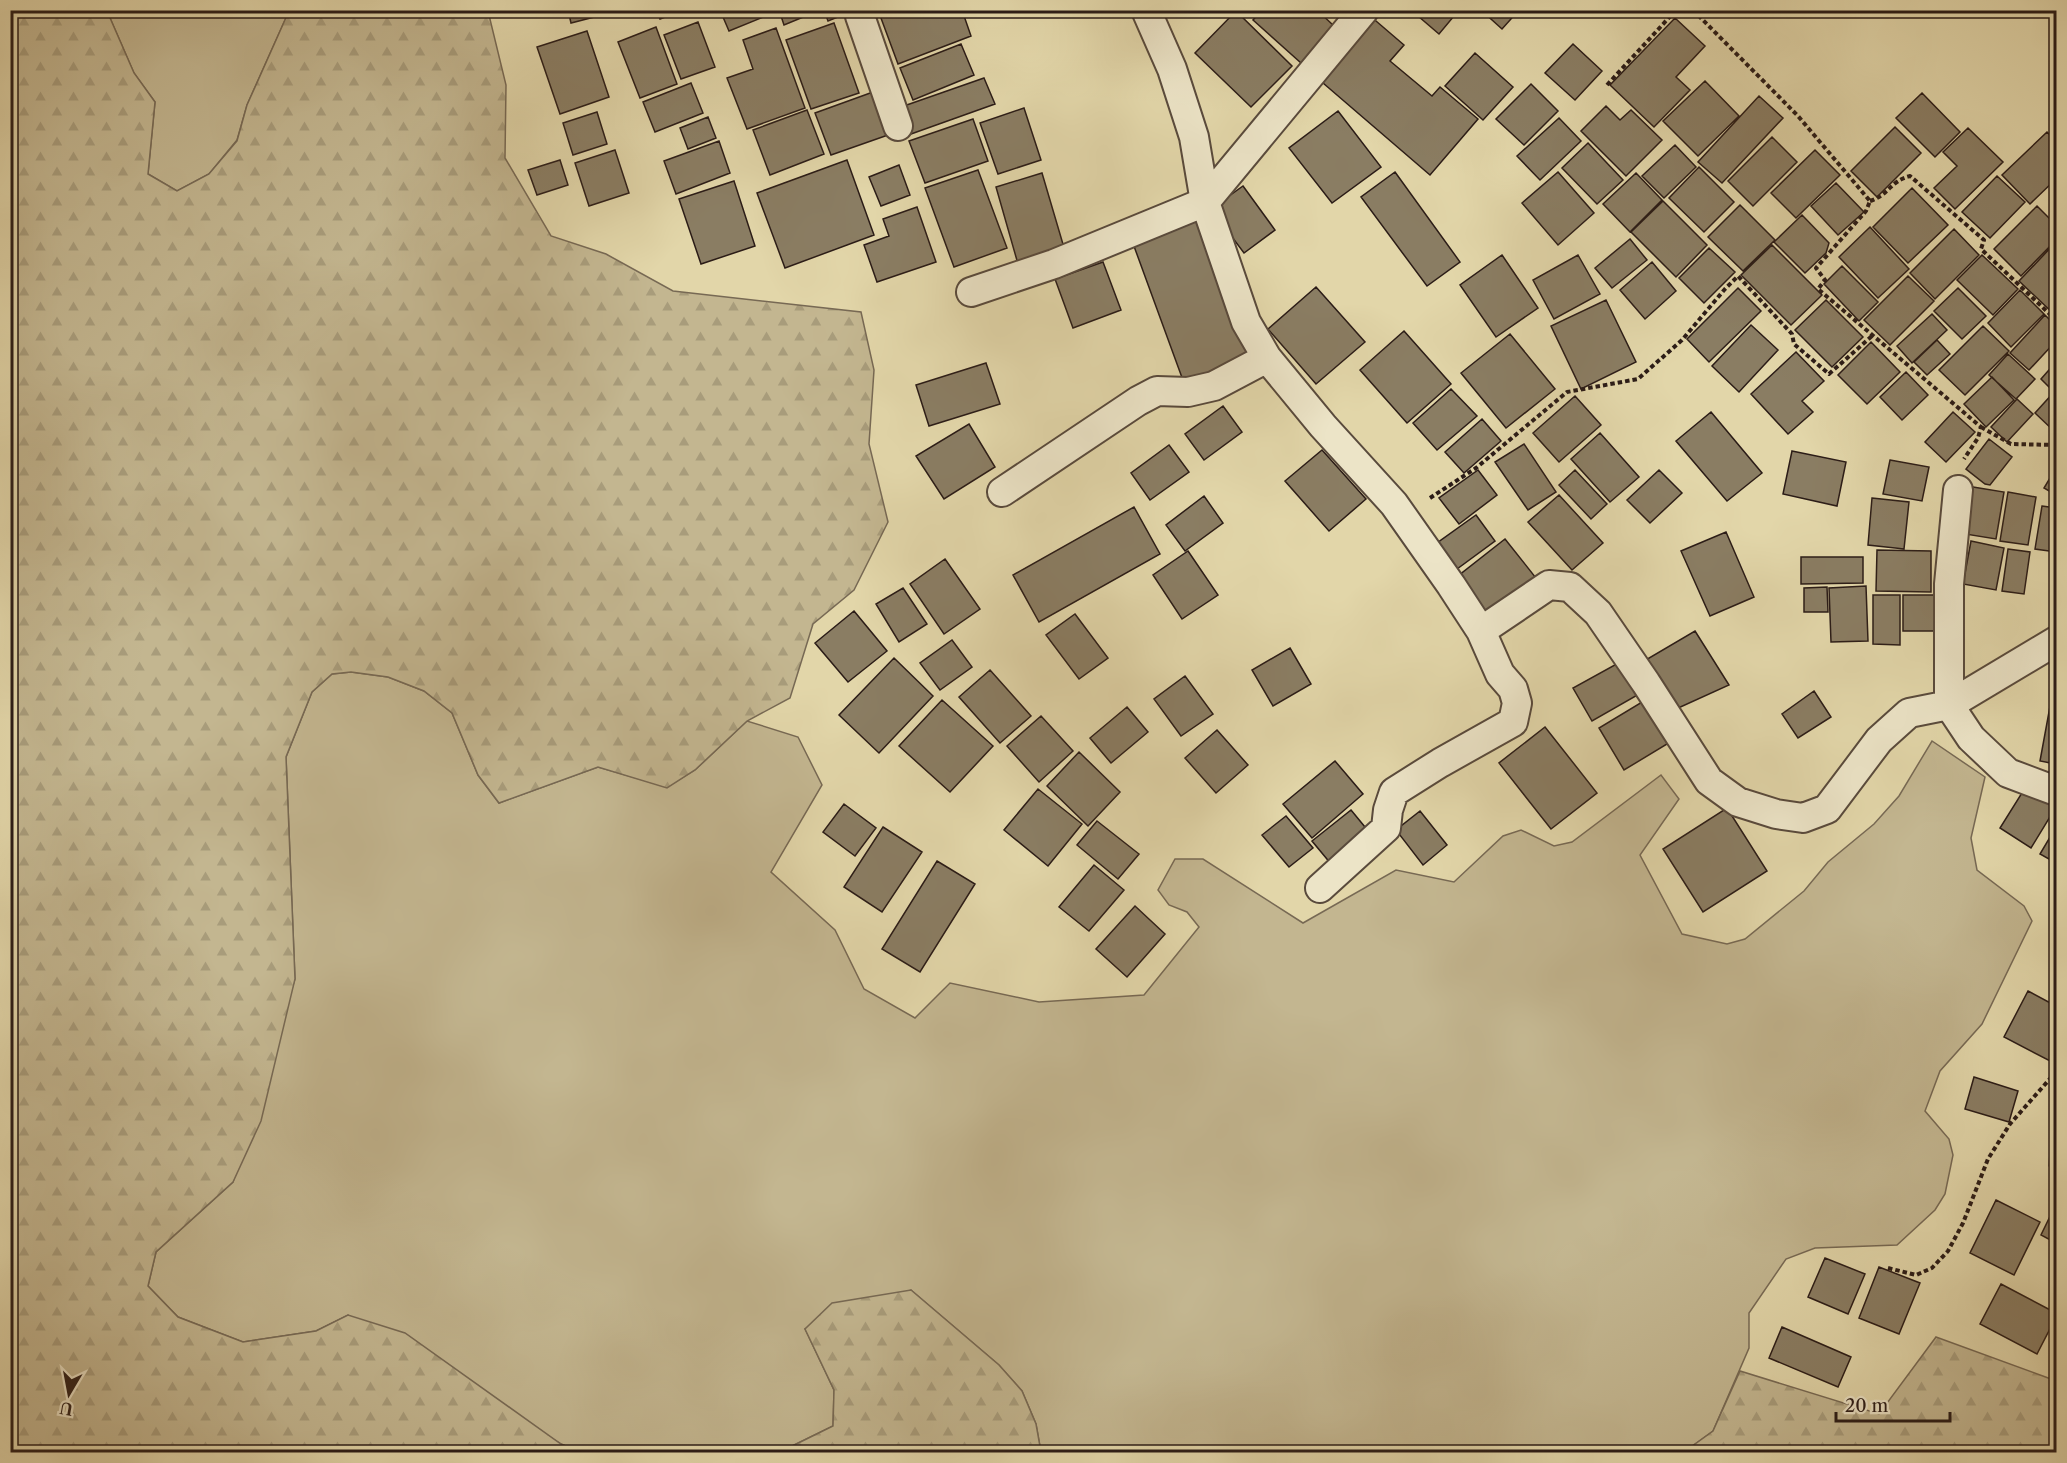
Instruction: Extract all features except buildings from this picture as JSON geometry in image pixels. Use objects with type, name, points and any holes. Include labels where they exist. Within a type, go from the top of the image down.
[{"type":"street","points":[[861,10],[860,16],[898,126]]},
{"type":"street","points":[[1146,10],[1172,69],[1194,137],[1205,202],[1246,321],[1267,358],[1323,426],[1394,504],[1481,631],[1500,674],[1513,689],[1517,704],[1513,722],[1394,792],[1388,810],[1386,828],[1320,888]]},
{"type":"street","points":[[971,292],[1054,264],[1205,202],[1364,10]]},
{"type":"street","points":[[1002,492],[1157,391],[1188,392],[1214,386],[1267,358]]},
{"type":"street","points":[[1958,490],[1949,585],[1949,705],[1971,738],[2007,773],[2056,791]]},
{"type":"street","points":[[1481,631],[1549,585],[1570,586],[1598,613],[1709,781],[1738,802],[1776,814],[1803,818],[1827,809],[1879,740],[1909,712],[1949,705],[2056,641]]},
{"type":"path","points":[[1607,86],[1676,10]]},
{"type":"path","points":[[1693,10],[1798,116],[1870,201]]},
{"type":"path","points":[[1870,201],[1881,198],[1898,179],[1910,176],[1984,240],[1982,249],[2056,320]]},
{"type":"path","points":[[1870,201],[1866,211],[1816,268],[1825,279],[1818,289],[1981,427],[2011,444],[2056,445]]},
{"type":"path","points":[[1401,514],[1476,468],[1568,392],[1638,379],[1682,340],[1738,276],[1792,334],[1794,344],[1829,374],[1872,336]]},
{"type":"path","points":[[1958,490],[1956,471],[1978,438],[1981,427]]},
{"type":"path","points":[[1888,1268],[1916,1275],[1932,1268],[1948,1251],[1963,1223],[1988,1160],[2010,1125],[2056,1072]]},
{"type":"green space","points":[[10,11],[107,11],[134,73],[155,102],[148,174],[177,191],[209,174],[237,141],[247,105],[289,11],[488,11],[506,85],[505,158],[551,236],[606,254],[673,291],[861,312],[874,370],[869,444],[888,522],[854,590],[813,624],[790,698],[747,721],[695,770],[667,788],[598,767],[499,803],[478,775],[452,713],[424,691],[388,677],[351,672],[332,674],[312,692],[286,757],[295,979],[261,1121],[233,1182],[156,1252],[148,1286],[178,1317],[243,1342],[316,1331],[348,1315],[405,1333],[561,1444],[579,1452],[11,1452]]},
{"type":"green space","points":[[107,11],[289,11],[247,105],[237,140],[209,174],[177,191],[148,174],[155,102],[134,73]]},
{"type":"green space","points":[[351,672],[388,677],[424,691],[452,713],[478,775],[499,803],[598,767],[667,787],[695,770],[747,721],[798,737],[822,785],[771,872],[835,930],[864,989],[915,1018],[950,983],[1039,1002],[1144,995],[1199,927],[1187,912],[1169,905],[1158,890],[1175,859],[1203,859],[1303,923],[1396,870],[1454,882],[1503,836],[1521,830],[1554,846],[1572,842],[1661,775],[1679,799],[1640,855],[1682,934],[1727,944],[1745,939],[1804,891],[1828,862],[1874,824],[1899,796],[1932,741],[1985,777],[1971,838],[1977,870],[2024,906],[2032,921],[1982,1024],[1940,1071],[1925,1111],[1949,1139],[1953,1155],[1945,1194],[1935,1210],[1897,1245],[1815,1248],[1786,1259],[1749,1313],[1749,1348],[1713,1431],[1684,1452],[1041,1452],[1036,1424],[1022,1391],[999,1365],[911,1290],[805,1329],[834,1390],[833,1426],[780,1452],[579,1452],[561,1444],[348,1315],[316,1331],[243,1342],[178,1317],[148,1286],[156,1252],[233,1182],[295,979],[286,757],[312,692],[332,674]]},
{"type":"green space","points":[[2056,1110],[2056,1171],[2049,1166],[2053,1114]]},
{"type":"green space","points":[[911,1290],[999,1365],[1022,1391],[1036,1424],[1041,1452],[780,1452],[833,1426],[834,1390],[805,1329],[832,1303]]},
{"type":"green space","points":[[1936,1337],[2051,1379],[2056,1371],[2056,1452],[1684,1452],[1713,1431],[1740,1371],[1879,1414]]}]
